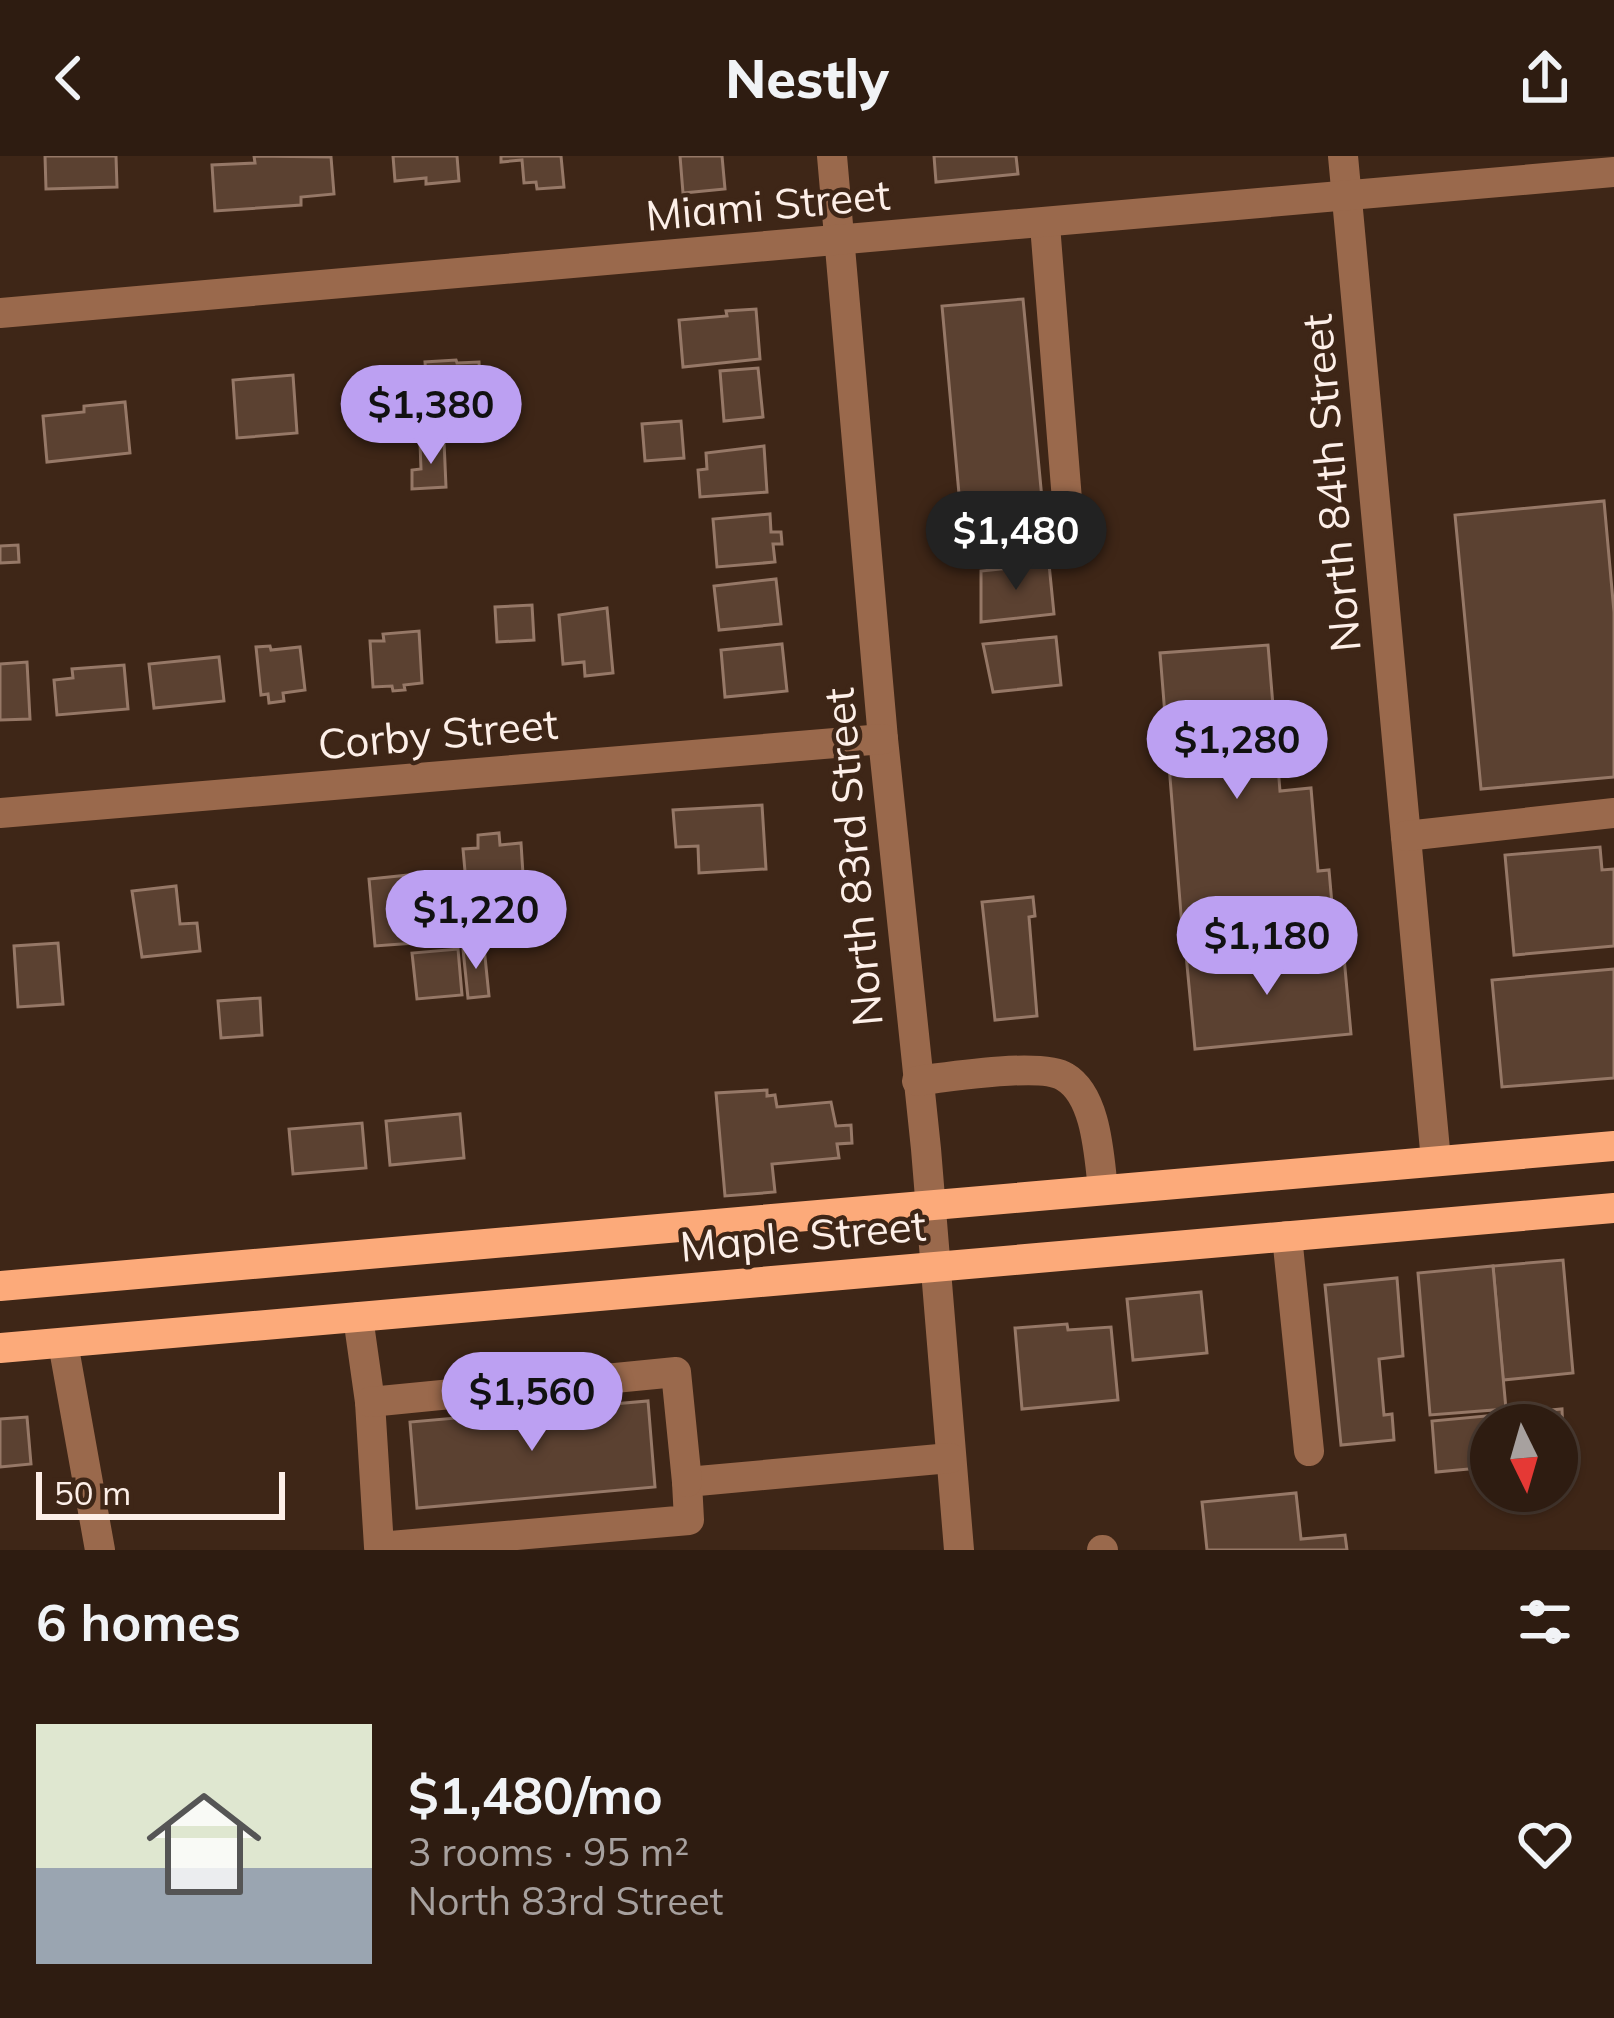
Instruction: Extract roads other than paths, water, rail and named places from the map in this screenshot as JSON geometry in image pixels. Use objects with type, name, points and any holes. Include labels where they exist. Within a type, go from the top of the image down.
[{"type":"main road","name":"Maple Street","points":[[0,1286],[1614,1146]]},
{"type":"main road","name":"Maple Street","points":[[0,1348],[1287,1236],[1613,1214]]},
{"type":"street","name":"North 83rd Street","points":[[832,156],[959,1550]]},
{"type":"street","name":"North 84th Street","points":[[1343,156],[1436,1161]]},
{"type":"street","name":"Miami Street","points":[[0,314],[1045,225],[1346,194],[1461,170],[1614,172]]},
{"type":"street","points":[[1045,225],[1066,500]]},
{"type":"street","name":"Corby Street","points":[[0,813],[883,739]]},
{"type":"street","points":[[1406,836],[1614,813]]},
{"type":"street","points":[[917,1081],[981,1073],[1046,1071],[1065,1076],[1088,1111],[1103,1189]]},
{"type":"street","points":[[1287,1236],[1309,1451]]},
{"type":"street","points":[[358,1317],[370,1402],[379,1549],[688,1520],[676,1372],[370,1402]]},
{"type":"street","points":[[63,1343],[100,1550]]},
{"type":"street","points":[[687,1482],[950,1458]]}]
